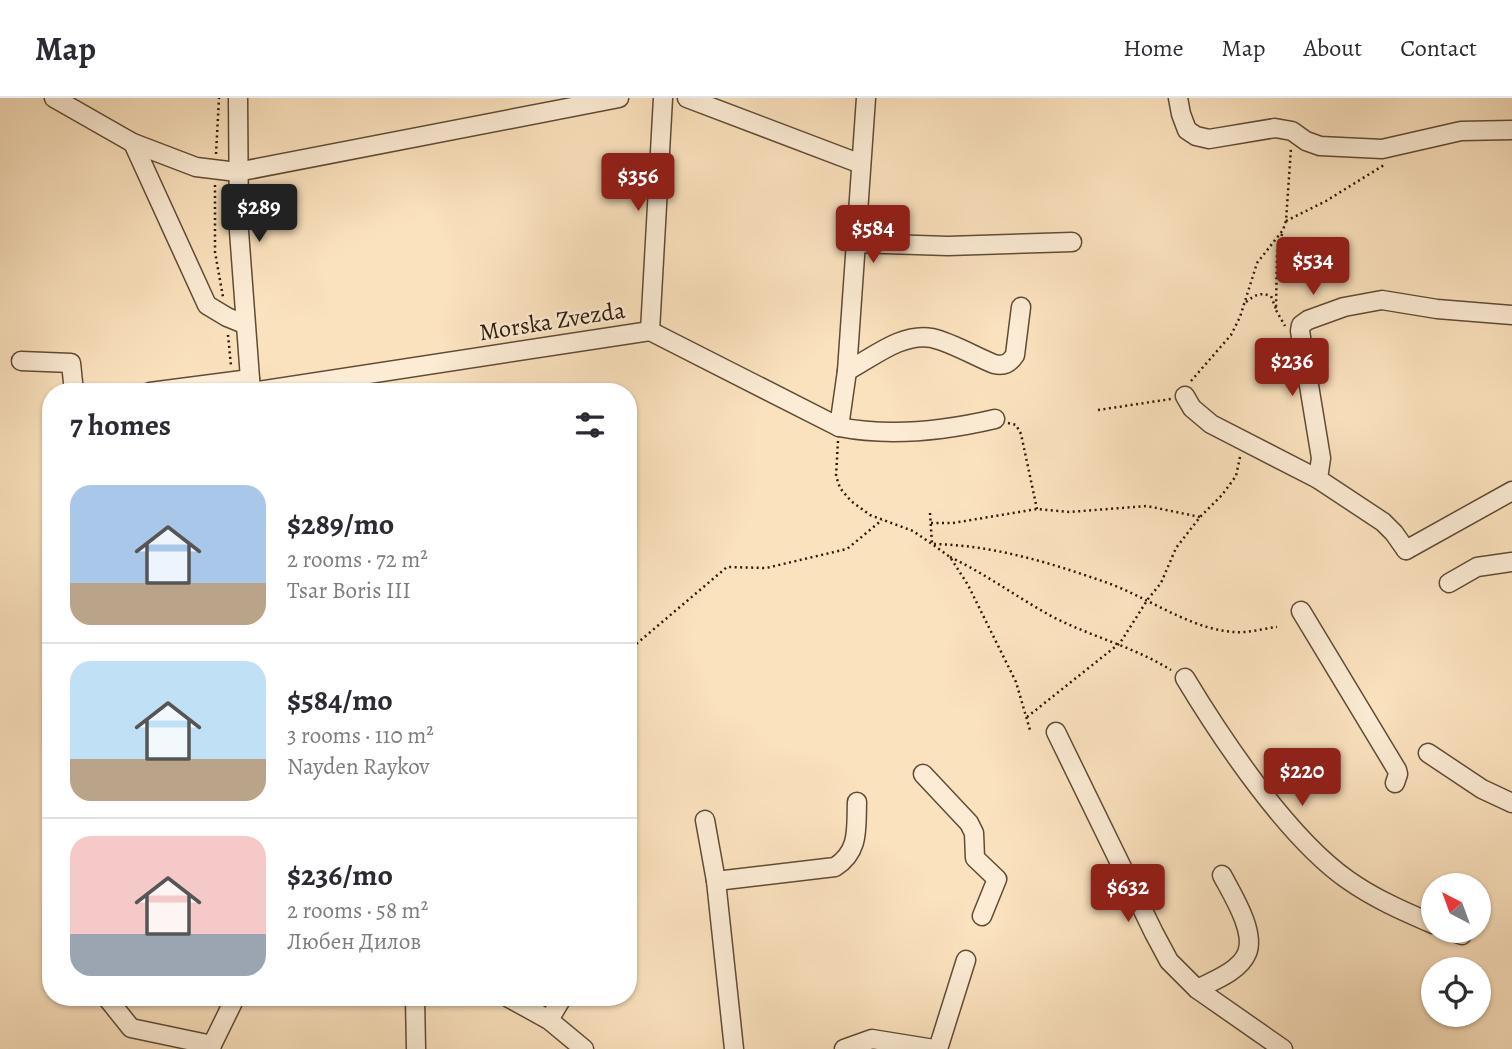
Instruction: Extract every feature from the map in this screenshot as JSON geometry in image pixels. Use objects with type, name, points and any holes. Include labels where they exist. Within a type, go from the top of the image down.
[{"type":"street","points":[[54,98],[133,143],[196,167],[237,172],[619,98]]},
{"type":"street","points":[[238,98],[237,172],[246,383]]},
{"type":"street","points":[[650,331],[663,98]]},
{"type":"street","points":[[687,98],[861,164]]},
{"type":"street","points":[[839,427],[846,371],[866,98]]},
{"type":"street","points":[[1178,98],[1187,130],[1196,136],[1209,139],[1275,128],[1292,131],[1306,141],[1320,146],[1382,149],[1461,131],[1512,130]]},
{"type":"street","points":[[133,143],[207,305],[244,324]]},
{"type":"street","points":[[855,243],[948,246],[1072,242]]},
{"type":"street","points":[[1318,479],[1321,458],[1301,325],[1344,307],[1382,300],[1437,309],[1512,315]]},
{"type":"street","points":[[846,371],[900,342],[920,337],[934,339],[1003,366],[1015,355],[1021,307]]},
{"type":"street","name":"Morska Zvezda","points":[[342,383],[650,331],[839,427],[867,432],[924,430],[971,425],[995,419]]},
{"type":"street","points":[[21,361],[71,363],[73,383]]},
{"type":"street","points":[[1185,396],[1201,416],[1318,479],[1383,522],[1394,533],[1406,556],[1512,491]]},
{"type":"street","points":[[1448,583],[1477,568],[1512,562]]},
{"type":"street","points":[[1301,611],[1397,770],[1395,783]]},
{"type":"street","points":[[1185,678],[1257,784],[1314,851],[1347,879],[1390,906],[1421,919]]},
{"type":"street","points":[[1056,732],[1169,961],[1198,989],[1283,1049]]},
{"type":"street","points":[[1428,753],[1482,789],[1512,803]]},
{"type":"street","points":[[923,775],[970,823],[974,833],[975,858],[997,879],[982,916]]},
{"type":"street","points":[[716,881],[835,867],[845,861],[856,842],[857,802]]},
{"type":"street","points":[[705,820],[716,881],[734,1049]]},
{"type":"street","points":[[1198,989],[1237,965],[1247,953],[1249,939],[1244,918],[1222,875]]},
{"type":"street","points":[[844,1049],[872,1040],[936,1049],[966,960]]},
{"type":"street","points":[[113,1006],[131,1028],[211,1047],[231,1006]]},
{"type":"street","points":[[415,1006],[416,1049]]},
{"type":"street","points":[[524,1006],[550,1020],[584,1049]]},
{"type":"street","points":[[550,1020],[558,1006]]},
{"type":"path","points":[[219,98],[215,170],[215,252],[227,317],[245,383]]},
{"type":"path","points":[[1276,310],[1277,253],[1286,221],[1292,131]]},
{"type":"path","points":[[1286,221],[1326,201],[1387,163]]},
{"type":"path","points":[[1098,410],[1185,396],[1194,377],[1231,335],[1246,302],[1257,263],[1283,230]]},
{"type":"path","points":[[1246,302],[1263,293],[1271,296],[1287,332]]},
{"type":"path","points":[[995,419],[1016,425],[1021,434],[1037,509]]},
{"type":"path","points":[[839,427],[836,475],[840,488],[851,501],[870,515],[913,531],[950,557],[1053,617],[1146,654],[1185,678]]},
{"type":"path","points":[[1026,718],[1120,643],[1147,599],[1161,583],[1176,548],[1236,476],[1243,440]]},
{"type":"path","points":[[931,523],[953,523],[1037,509],[1069,512],[1147,506],[1200,517]]},
{"type":"path","points":[[930,513],[932,544]]},
{"type":"path","points":[[637,643],[727,567],[766,568],[847,549],[882,520]]},
{"type":"path","points":[[932,544],[957,544],[1010,552],[1105,582],[1211,628],[1243,632],[1277,627]]},
{"type":"path","points":[[950,557],[968,585],[1016,682],[1030,730]]}]
